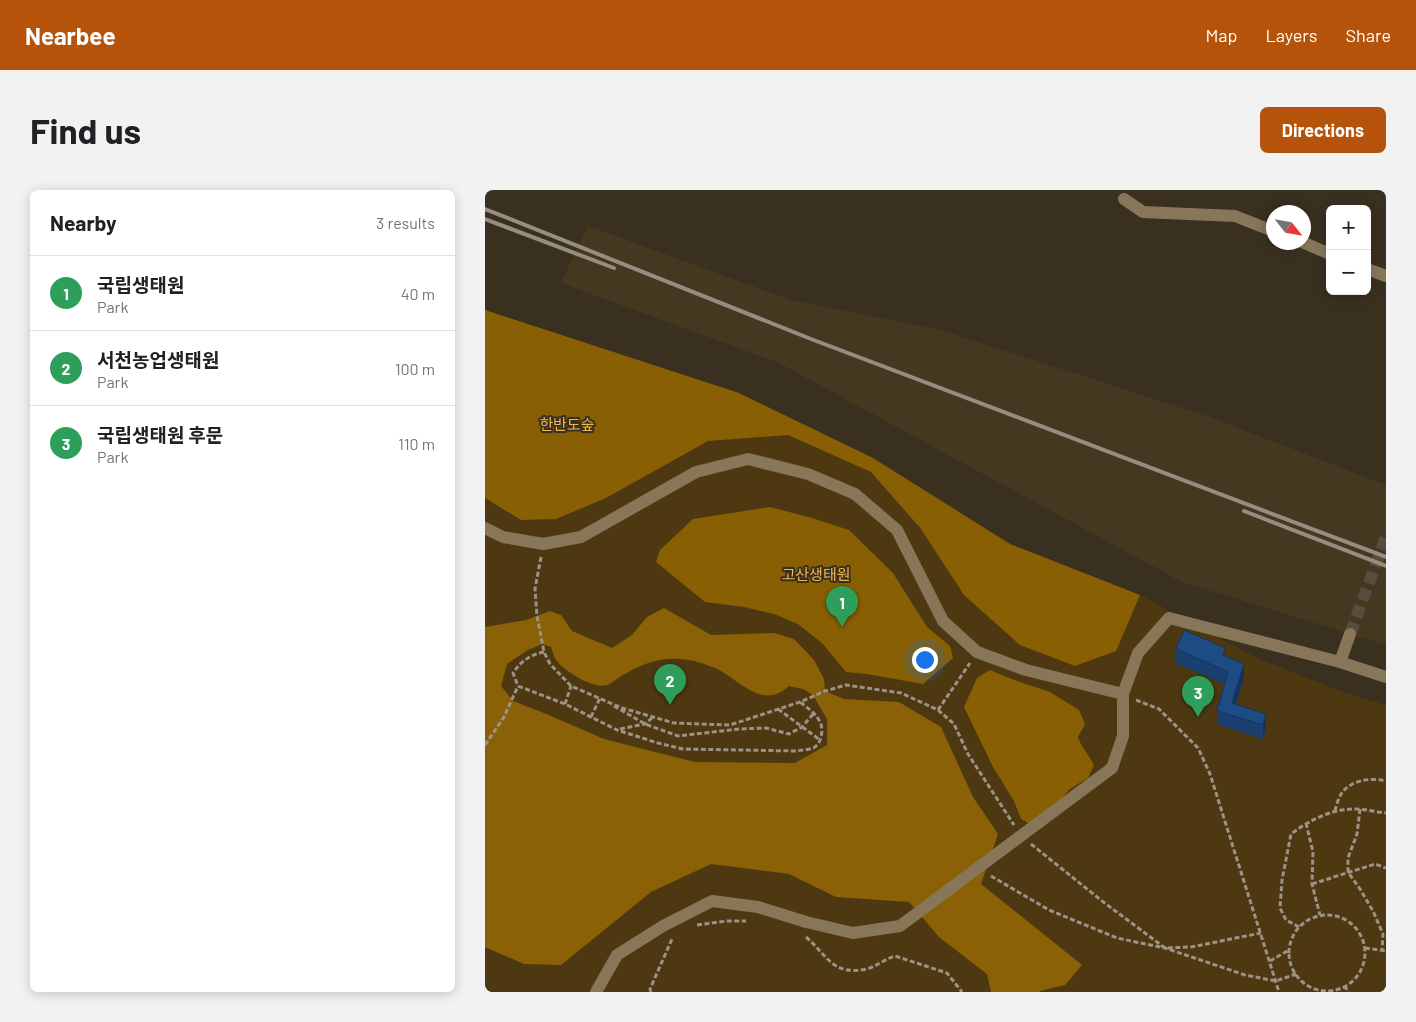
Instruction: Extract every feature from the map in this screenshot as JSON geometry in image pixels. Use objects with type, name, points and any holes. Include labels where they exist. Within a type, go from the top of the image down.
[{"type":"street","points":[[1125,199],[1143,212],[1235,216],[1266,228]]},
{"type":"street","points":[[1311,246],[1326,252]]},
{"type":"street","points":[[1371,270],[1386,276]]},
{"type":"street","points":[[485,528],[503,537],[543,544],[581,537],[696,472],[748,459],[808,474],[855,494],[897,530],[943,621],[977,652],[1026,670],[1123,694]]},
{"type":"street","points":[[596,992],[617,955],[663,926],[712,901],[758,907],[806,922],[853,933],[899,926],[1112,768],[1123,736],[1123,694],[1138,653],[1169,618],[1340,662],[1386,678]]},
{"type":"street","points":[[1340,662],[1350,634]]},
{"type":"path","points":[[543,544],[535,589],[537,616],[544,652],[550,664],[571,686],[622,708],[674,723],[731,724],[846,685],[901,693],[938,710],[955,724],[968,754],[1021,836],[1102,901],[1165,948],[1191,948],[1261,933]]},
{"type":"path","points":[[485,744],[504,717],[518,686],[513,672],[521,662],[544,652]]},
{"type":"path","points":[[938,710],[977,652]]},
{"type":"path","points":[[518,686],[565,704],[617,730],[683,749],[797,751],[813,748],[819,743],[823,733],[821,722],[814,713],[800,702]]},
{"type":"path","points":[[565,704],[571,686]]},
{"type":"path","points":[[1123,694],[1159,709],[1198,748],[1210,774],[1279,992]]},
{"type":"path","points":[[591,717],[600,698]]},
{"type":"path","points":[[600,698],[645,724],[678,736],[766,728],[789,734],[803,727],[814,713]]},
{"type":"path","points":[[778,709],[820,740]]},
{"type":"path","points":[[617,730],[645,724],[653,717]]},
{"type":"path","points":[[1335,811],[1341,794],[1355,782],[1376,778],[1386,781]]},
{"type":"path","points":[[1360,809],[1357,834],[1348,858],[1348,872],[1373,911],[1383,934],[1384,951],[1365,948]]},
{"type":"path","points":[[1299,927],[1286,920],[1280,908],[1282,880],[1291,834],[1306,823],[1335,811],[1360,809],[1386,813]]},
{"type":"path","points":[[1306,823],[1313,852],[1312,884],[1320,915]]},
{"type":"path","points":[[1312,884],[1375,864],[1386,868]]},
{"type":"path","points":[[977,868],[1049,910],[1117,938],[1165,948],[1245,974],[1276,981],[1295,974]]},
{"type":"path","points":[[1320,915],[1333,915],[1345,918],[1355,926],[1362,936],[1365,948],[1365,960],[1360,972],[1352,982],[1329,991],[1316,989],[1304,984],[1295,974],[1290,963],[1289,950],[1292,938],[1299,927],[1309,919],[1320,915]]},
{"type":"path","points":[[691,926],[727,921],[753,921]]},
{"type":"path","points":[[799,932],[817,946],[827,960],[841,970],[867,968],[895,956],[947,973],[962,992]]},
{"type":"path","points":[[651,992],[650,988],[670,940],[677,935]]},
{"type":"path","points":[[1269,961],[1289,950]]},
{"type":"path","points":[[1344,986],[1349,992]]},
{"type":"shaded area","points":[[588,226],[791,300],[941,330],[1210,417],[1386,485],[1386,645],[1182,582],[779,363],[561,283]]},
{"type":"shaded area","points":[[664,608],[711,635],[774,633],[794,639],[814,660],[824,679],[825,691],[844,699],[899,702],[941,727],[973,797],[998,834],[981,884],[1082,965],[1065,985],[1040,992],[991,992],[987,974],[939,937],[909,902],[836,897],[789,874],[711,864],[651,892],[561,965],[524,964],[485,947],[485,627],[526,620],[550,611],[561,615],[572,631],[612,648],[632,635],[647,617]],"holes":[[[542,644],[551,647],[555,658],[561,665],[580,679],[601,686],[607,685],[647,663],[679,659],[695,661],[715,668],[751,691],[760,694],[779,693],[789,686],[803,689],[813,695],[827,719],[827,745],[795,763],[695,762],[604,739],[513,701],[501,686],[507,664],[528,650]]]},
{"type":"green space","points":[[485,310],[739,393],[873,458],[1010,544],[1140,595],[1257,658],[1343,692],[1386,705],[1386,992],[485,992]]},
{"type":"green space","name":"한반도숲","points":[[485,310],[739,393],[873,458],[1010,544],[1140,595],[1116,651],[1075,666],[1020,645],[964,595],[921,529],[871,472],[788,435],[708,441],[606,498],[556,519],[521,520],[485,498]]},
{"type":"green space","name":"고산생태원","points":[[770,507],[849,530],[893,573],[927,627],[950,646],[953,658],[923,684],[846,672],[823,644],[798,624],[774,614],[744,607],[705,602],[656,562],[660,550],[693,519]]},
{"type":"green space","points":[[990,670],[1050,692],[1079,710],[1085,724],[1078,737],[1094,765],[1088,778],[1070,789],[1050,812],[1030,824],[1021,819],[1014,801],[993,767],[964,707],[977,678]]},
{"type":"building","points":[[1184,630],[1225,648],[1223,655],[1244,664],[1232,703],[1266,714],[1263,725],[1217,711],[1228,672],[1176,649]]},
{"type":"tunnel","points":[[1350,634],[1386,537]]},
{"type":"railway","points":[[485,209],[811,339],[1386,557]]},
{"type":"railway","points":[[485,219],[614,268]]},
{"type":"railway","points":[[1244,511],[1386,566]]},
{"type":"place","name":"국립생태원","points":[[842,627]]},
{"type":"place","name":"서천농업생태원","points":[[670,705]]},
{"type":"place","name":"국립생태원 후문","points":[[1198,717]]}]
